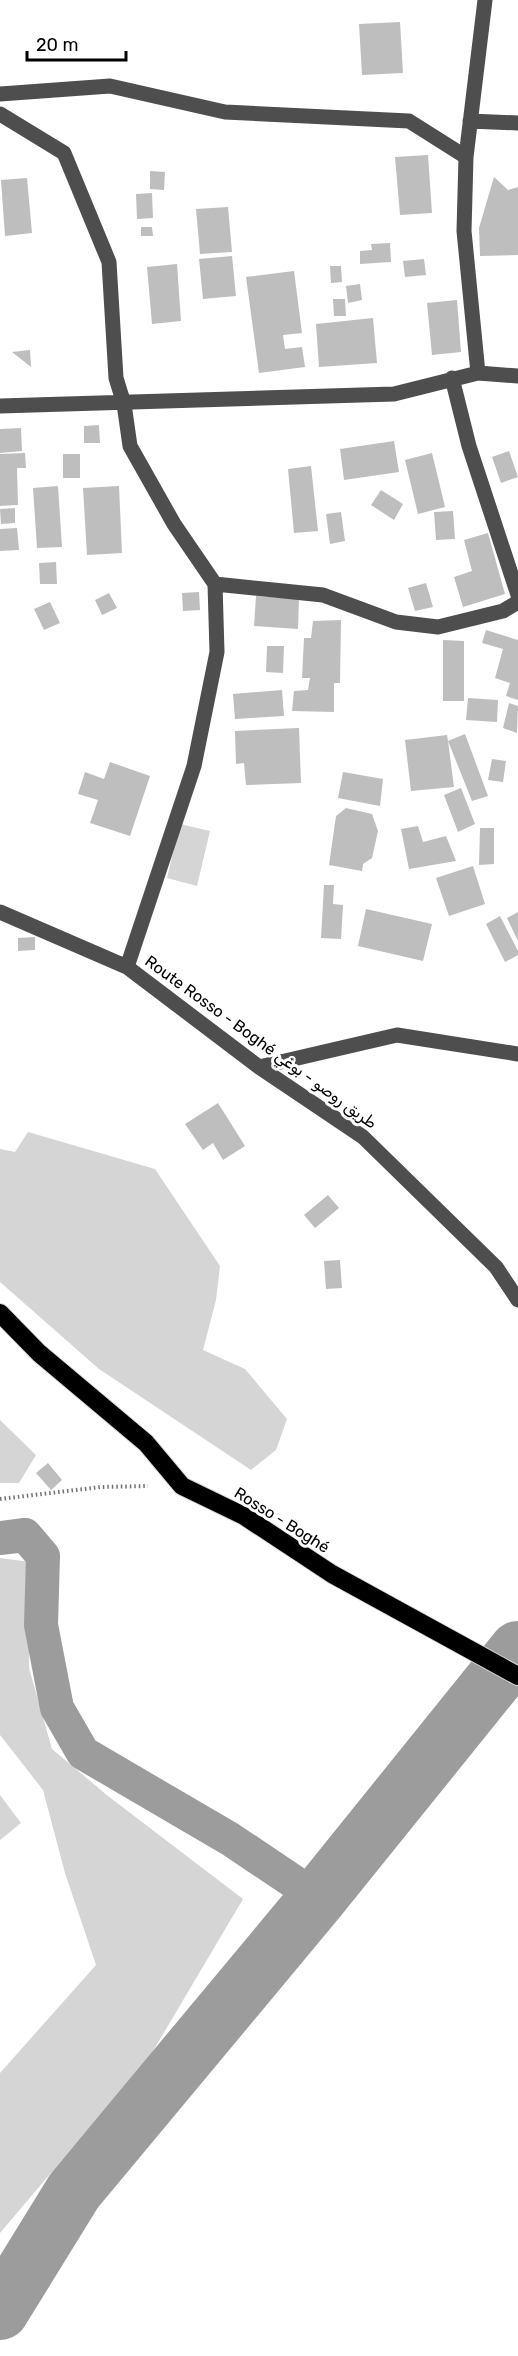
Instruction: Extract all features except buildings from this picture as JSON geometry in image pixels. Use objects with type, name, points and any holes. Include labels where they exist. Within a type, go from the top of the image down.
[{"type":"highway","name":"Rosso - Boghé","points":[[0,1313],[39,1353],[146,1443],[182,1486],[244,1516],[332,1574],[518,1676]]},
{"type":"street","points":[[478,373],[464,231],[466,157],[485,0]]},
{"type":"street","points":[[0,94],[110,86],[225,112],[410,121],[466,157]]},
{"type":"street","points":[[0,114],[64,153],[108,262],[116,378],[124,404],[130,446],[174,524],[215,584],[217,652],[194,766],[127,967]]},
{"type":"street","points":[[470,121],[518,123]]},
{"type":"street","points":[[0,406],[394,394],[478,373],[518,376]]},
{"type":"street","points":[[452,378],[472,456],[518,595]]},
{"type":"street","points":[[215,584],[323,595],[396,622],[438,627],[503,611],[518,602]]},
{"type":"street","name":"Route Rosso - Boghé طريق روصو - بوغي","points":[[0,912],[127,967],[259,1067],[363,1137],[496,1267],[518,1300]]},
{"type":"street","points":[[259,1067],[397,1035],[518,1054]]},
{"type":"path","points":[[0,1499],[101,1487],[182,1486]]},
{"type":"shaded area","points":[[180,824],[210,831],[197,886],[167,878]]},
{"type":"shaded area","points":[[28,1132],[155,1169],[220,1266],[216,1300],[203,1350],[245,1369],[287,1419],[276,1450],[251,1470],[99,1369],[0,1282],[0,1149],[15,1152]]},
{"type":"shaded area","points":[[0,1420],[36,1455],[19,1483],[0,1483]]},
{"type":"shaded area","points":[[0,1558],[30,1562],[29,1668],[52,1749],[108,1796],[243,1899],[127,2095],[84,2134],[0,2233],[0,2073],[96,1965],[65,1873],[43,1790],[0,1735]]},
{"type":"shaded area","points":[[0,1795],[21,1823],[0,1840]]},
{"type":"waterway","points":[[0,1538],[25,1535],[43,1556],[41,1625],[57,1708],[83,1753],[230,1839],[318,1898]]},
{"type":"waterway","points":[[0,2311],[74,2191],[318,1898],[518,1650]]}]
